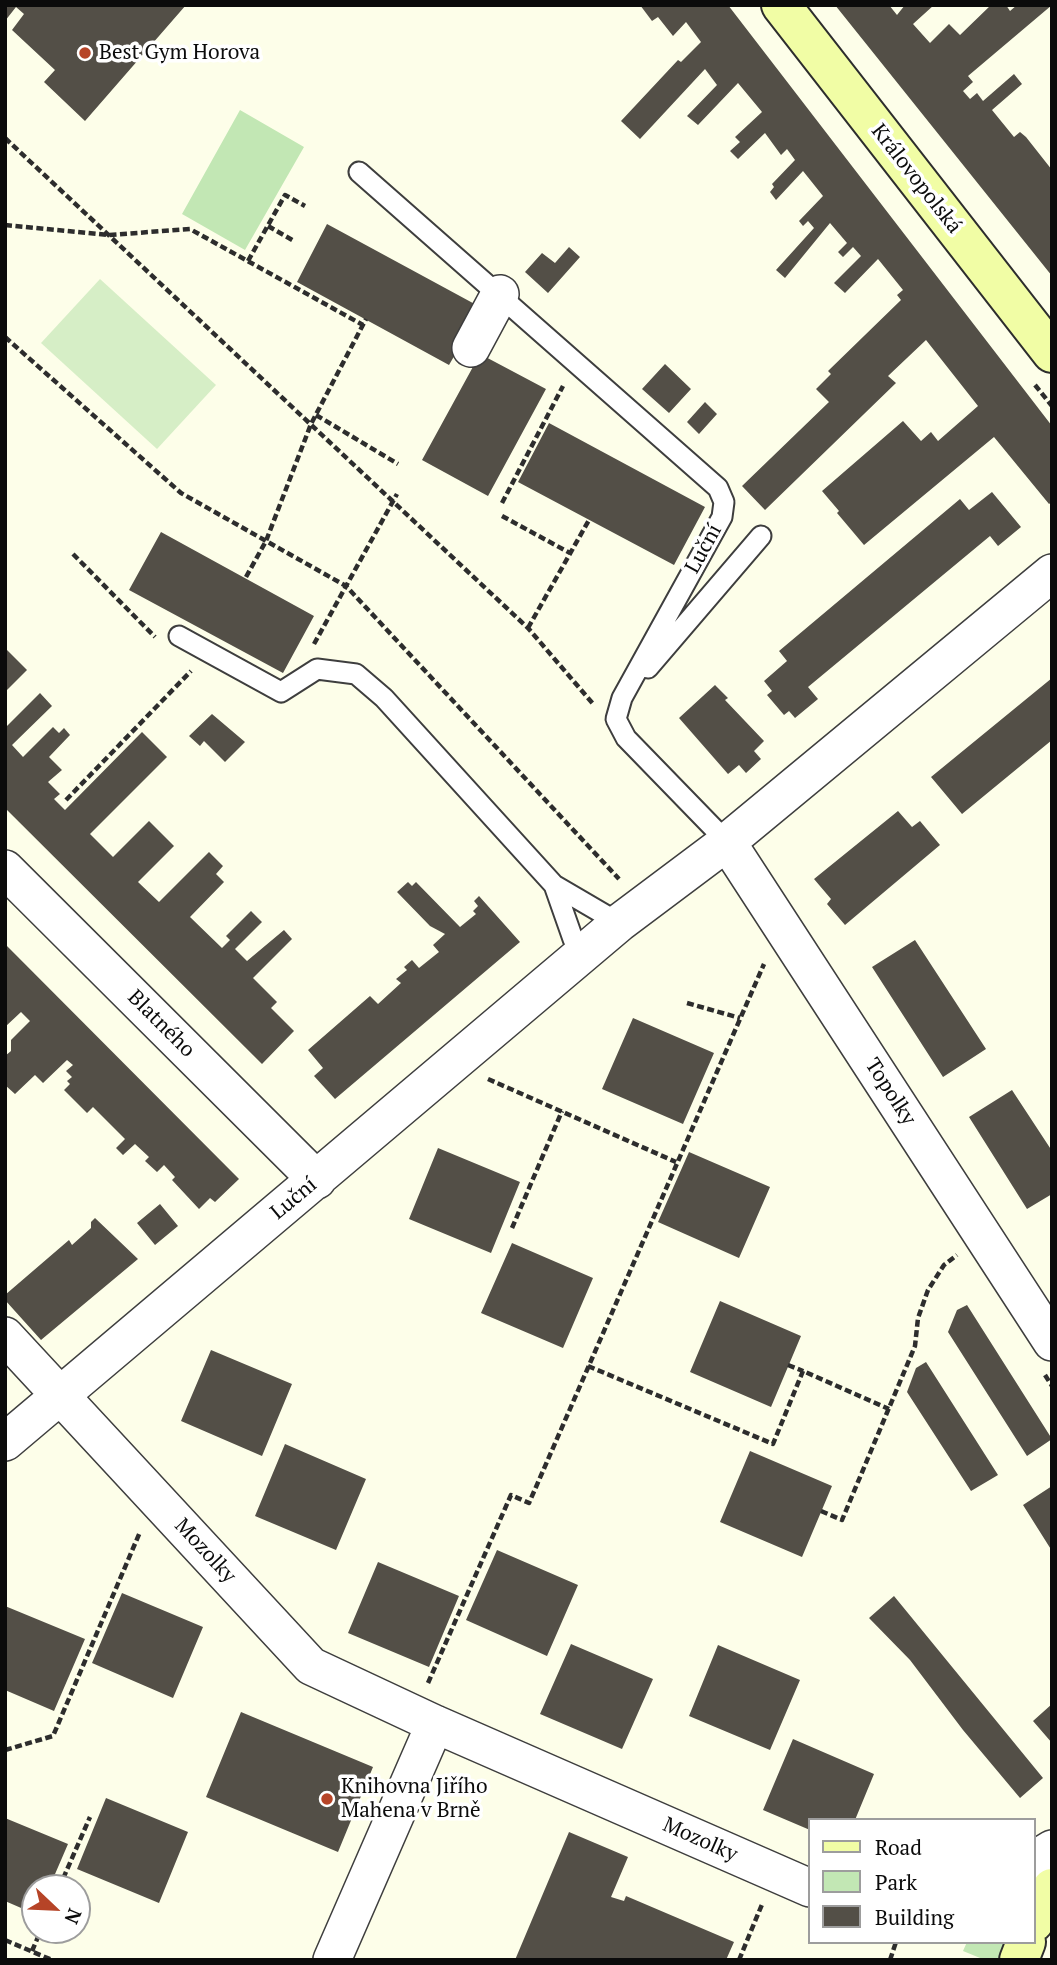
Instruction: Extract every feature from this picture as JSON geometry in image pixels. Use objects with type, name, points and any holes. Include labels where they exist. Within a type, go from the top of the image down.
[{"type":"street","name":"Královopolská","points":[[780,5],[1052,353]]},
{"type":"street","points":[[471,348],[500,294]]},
{"type":"street","name":"Luční","points":[[5,1442],[619,923],[727,842],[1052,573]]},
{"type":"street","name":"Topolky","points":[[727,842],[1052,1342]]},
{"type":"street","name":"Blatného","points":[[5,869],[317,1180]]},
{"type":"street","name":"Mozolky","points":[[5,1336],[312,1666],[435,1724],[808,1887]]},
{"type":"street","points":[[332,1960],[435,1724]]},
{"type":"street","points":[[1036,1859],[1052,1849]]},
{"type":"lane","name":"Luční","points":[[359,172],[577,360],[718,488],[724,502],[722,517],[622,698],[616,719]]},
{"type":"lane","points":[[622,698],[761,536]]},
{"type":"lane","points":[[169,640],[209,652],[281,692],[317,668],[356,674],[384,698],[554,885],[619,923]]},
{"type":"lane","points":[[616,719],[626,738],[727,842]]},
{"type":"lane","points":[[554,885],[573,939],[582,955]]},
{"type":"path","points":[[5,138],[311,424],[464,562],[528,628],[602,715],[616,719]]},
{"type":"path","points":[[248,261],[285,195],[305,206]]},
{"type":"path","points":[[5,225],[109,235],[190,229],[364,322],[311,424],[266,541],[246,577]]},
{"type":"path","points":[[268,226],[294,241]]},
{"type":"path","points":[[5,337],[181,494],[346,586],[622,883]]},
{"type":"path","points":[[502,503],[577,360]]},
{"type":"path","points":[[316,415],[398,464]]},
{"type":"path","points":[[317,668],[314,644],[395,497]]},
{"type":"path","points":[[502,516],[570,553]]},
{"type":"path","points":[[528,628],[589,520]]},
{"type":"path","points":[[73,554],[169,640]]},
{"type":"path","points":[[66,800],[209,652]]},
{"type":"path","points":[[180,663],[189,673]]},
{"type":"path","points":[[427,1686],[511,1494],[528,1503],[768,956]]},
{"type":"path","points":[[687,1003],[740,1018]]},
{"type":"path","points":[[487,1078],[676,1162]]},
{"type":"path","points":[[512,1228],[562,1111]]},
{"type":"path","points":[[821,1511],[842,1520],[915,1346],[918,1318],[928,1290],[944,1265],[964,1250]]},
{"type":"path","points":[[788,1365],[889,1409]]},
{"type":"path","points":[[588,1366],[772,1444],[803,1371]]},
{"type":"path","points":[[5,1750],[53,1736],[140,1531]]},
{"type":"path","points":[[65,1874],[89,1817]]},
{"type":"path","points":[[739,1960],[765,1899]]},
{"type":"path","points":[[5,1940],[52,1960]]},
{"type":"path","points":[[32,1951],[35,1944]]},
{"type":"green space","points":[[240,110],[304,147],[245,250],[182,214]]},
{"type":"green space","points":[[100,279],[216,385],[157,449],[41,343]]},
{"type":"green space","points":[[966,1944],[1004,1944],[1000,1960],[985,1960],[963,1951]]},
{"type":"building","points":[[5,5],[186,5],[85,121],[44,82],[55,70],[12,30],[24,14],[16,7],[5,21]]},
{"type":"building","points":[[640,5],[728,5],[1052,426],[1052,502],[1049,504],[994,437],[864,545],[837,513],[839,511],[822,491],[903,421],[921,441],[931,432],[938,441],[978,406],[926,340],[888,376],[896,383],[765,510],[742,486],[829,402],[816,389],[831,374],[828,371],[901,300],[897,295],[903,290],[878,259],[845,293],[834,283],[861,256],[853,247],[843,257],[838,252],[847,243],[830,223],[785,278],[776,270],[814,228],[808,221],[803,226],[799,221],[823,196],[803,171],[776,200],[770,192],[774,187],[772,184],[795,160],[787,149],[781,155],[765,133],[738,159],[730,151],[740,142],[735,137],[762,112],[738,83],[698,125],[687,116],[717,85],[705,69],[640,139],[621,121],[678,60],[681,62],[701,42],[686,22],[673,36],[658,17],[652,21]]},
{"type":"building","points":[[835,5],[889,5],[897,15],[905,5],[934,5],[913,24],[930,43],[949,24],[960,35],[991,5],[1006,5],[1010,11],[1017,5],[1052,5],[968,76],[973,82],[963,91],[970,99],[977,93],[983,101],[1014,74],[1022,84],[992,110],[1014,137],[1020,132],[1026,137],[1052,170],[1052,276]]},
{"type":"building","points":[[327,224],[482,308],[449,365],[297,282]]},
{"type":"building","points":[[569,247],[580,257],[548,293],[525,272],[542,253],[555,263]]},
{"type":"building","points":[[480,354],[546,389],[488,496],[422,460]]},
{"type":"building","points":[[665,364],[691,389],[669,413],[642,389]]},
{"type":"building","points":[[705,402],[717,414],[699,434],[687,422]]},
{"type":"building","points":[[549,423],[705,507],[674,565],[518,482]]},
{"type":"building","points":[[992,492],[1021,527],[998,546],[990,536],[808,687],[818,699],[795,718],[789,711],[784,715],[767,695],[772,691],[764,681],[787,661],[779,651],[960,499],[969,510]]},
{"type":"building","points":[[161,532],[314,616],[283,673],[129,590]]},
{"type":"building","points":[[5,648],[27,670],[5,692]]},
{"type":"building","points":[[1052,678],[1052,740],[962,814],[931,777]]},
{"type":"building","points":[[715,685],[728,698],[725,700],[764,741],[754,751],[761,759],[746,773],[739,765],[728,774],[679,718]]},
{"type":"building","points":[[40,693],[52,706],[12,745],[23,757],[53,727],[59,733],[64,728],[70,735],[49,757],[62,770],[48,782],[60,794],[54,799],[65,810],[142,732],[167,757],[90,834],[113,857],[149,821],[174,846],[138,882],[159,902],[209,852],[223,866],[216,874],[224,882],[190,917],[222,948],[230,940],[226,936],[251,911],[262,922],[235,949],[247,961],[284,930],[292,939],[253,978],[277,1002],[271,1008],[294,1031],[262,1064],[5,808],[5,728]]},
{"type":"building","points":[[212,714],[245,742],[225,762],[204,741],[200,746],[189,736]]},
{"type":"building","points":[[898,811],[912,827],[920,821],[940,845],[845,925],[827,904],[831,899],[814,879]]},
{"type":"building","points":[[408,882],[412,886],[416,882],[460,927],[476,914],[473,911],[478,906],[474,901],[479,896],[520,942],[335,1099],[314,1076],[323,1068],[308,1050],[370,996],[378,1004],[401,983],[396,979],[407,970],[404,967],[412,960],[419,968],[439,952],[433,945],[445,934],[430,926],[397,892]]},
{"type":"building","points":[[915,940],[986,1049],[943,1077],[872,967]]},
{"type":"building","points":[[5,944],[239,1179],[215,1202],[210,1198],[199,1209],[172,1180],[175,1177],[164,1165],[157,1172],[145,1161],[149,1157],[135,1144],[123,1155],[116,1148],[125,1139],[93,1107],[87,1113],[64,1090],[70,1084],[67,1081],[72,1077],[66,1071],[73,1065],[67,1060],[43,1083],[35,1075],[15,1094],[5,1085],[5,1056],[11,1051],[11,1040],[30,1021],[21,1012],[5,1027]]},
{"type":"building","points":[[633,1018],[714,1053],[683,1124],[602,1089]]},
{"type":"building","points":[[1012,1090],[1052,1151],[1052,1194],[1027,1209],[969,1117]]},
{"type":"building","points":[[438,1148],[520,1182],[491,1253],[409,1219]]},
{"type":"building","points":[[689,1152],[770,1187],[739,1258],[658,1222]]},
{"type":"building","points":[[160,1204],[178,1226],[155,1245],[137,1223]]},
{"type":"building","points":[[95,1218],[138,1259],[41,1340],[5,1300],[5,1295],[69,1240],[72,1245],[91,1228],[91,1222]]},
{"type":"building","points":[[512,1243],[593,1278],[563,1348],[481,1313]]},
{"type":"building","points":[[720,1301],[801,1336],[771,1407],[690,1372]]},
{"type":"building","points":[[967,1305],[1052,1439],[1027,1456],[948,1332],[957,1310]]},
{"type":"building","points":[[211,1350],[292,1384],[262,1456],[181,1421]]},
{"type":"building","points":[[926,1362],[998,1475],[971,1491],[907,1392],[916,1368]]},
{"type":"building","points":[[285,1444],[366,1479],[336,1550],[255,1516]]},
{"type":"building","points":[[750,1451],[832,1486],[802,1557],[720,1522]]},
{"type":"building","points":[[1052,1486],[1052,1551],[1023,1505]]},
{"type":"building","points":[[497,1550],[578,1585],[547,1656],[466,1620]]},
{"type":"building","points":[[378,1562],[459,1596],[429,1667],[348,1633]]},
{"type":"building","points":[[122,1593],[203,1627],[173,1698],[92,1663]]},
{"type":"building","points":[[894,1596],[1043,1778],[1020,1798],[963,1730],[910,1660],[869,1618]]},
{"type":"building","points":[[5,1606],[85,1639],[54,1711],[5,1690]]},
{"type":"building","points":[[571,1644],[653,1679],[622,1749],[540,1714]]},
{"type":"building","points":[[718,1645],[800,1680],[770,1750],[689,1716]]},
{"type":"building","points":[[1052,1704],[1052,1743],[1033,1721]]},
{"type":"building","points":[[241,1712],[373,1767],[338,1852],[206,1797]]},
{"type":"building","points":[[793,1739],[874,1774],[856,1818],[808,1818],[808,1829],[763,1810]]},
{"type":"building","points":[[106,1798],[188,1832],[159,1903],[77,1869]]},
{"type":"building","points":[[5,1818],[68,1844],[55,1874],[21,1874],[21,1908],[5,1901]]},
{"type":"building","points":[[569,1832],[628,1857],[611,1897],[624,1901],[626,1896],[734,1942],[726,1960],[515,1960]]},
{"type":"place","name":"Best Gym Horova","points":[[85,53]]},
{"type":"place","name":"Knihovna Jiřího Mahena v Brně","points":[[327,1799]]}]
